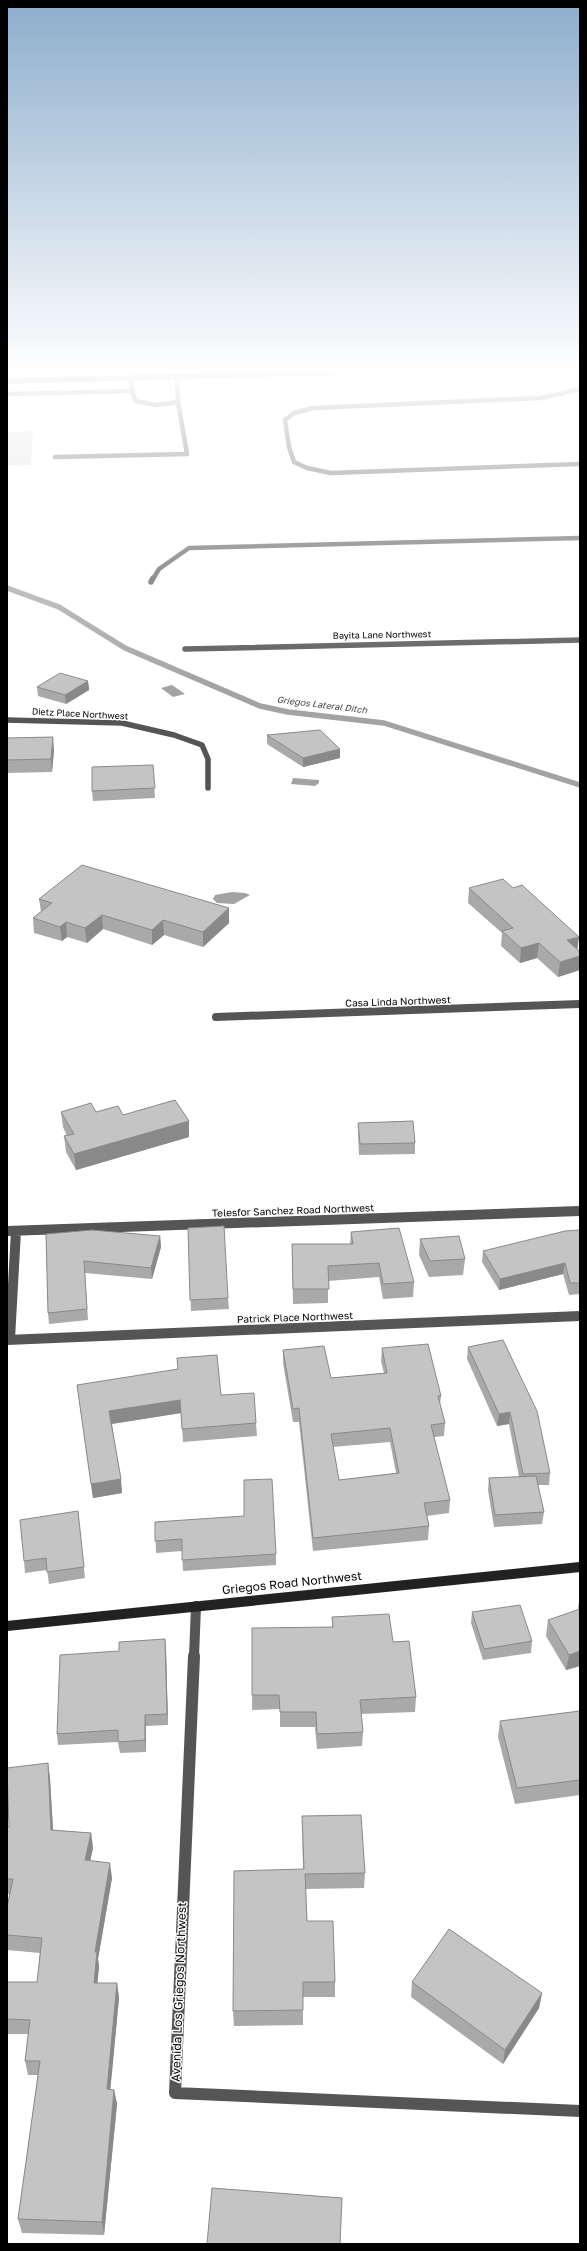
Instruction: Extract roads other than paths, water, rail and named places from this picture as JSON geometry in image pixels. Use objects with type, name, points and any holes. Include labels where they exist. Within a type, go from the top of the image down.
[{"type":"main road","name":"Griegos Road Northwest","points":[[7,1626],[580,1567]]},
{"type":"street","points":[[151,582],[159,569],[189,548],[580,538]]},
{"type":"street","name":"Bayita Lane Northwest","points":[[185,649],[580,640]]},
{"type":"street","name":"Dietz Place Northwest","points":[[7,720],[122,724],[174,735],[202,745],[208,759],[208,788]]},
{"type":"street","name":"Casa Linda Northwest","points":[[216,1017],[580,1004]]},
{"type":"street","name":"Telesfor Sanchez Road Northwest","points":[[11,1231],[580,1211]]},
{"type":"street","points":[[9,1340],[11,1231]]},
{"type":"street","name":"Patrick Place Northwest","points":[[9,1340],[580,1316]]},
{"type":"street","name":"Avenida Los Griegos Northwest","points":[[196,1606],[175,2093],[580,2111]]},
{"type":"waterway","name":"Griegos Lateral Ditch","points":[[7,588],[59,607],[125,648],[260,706],[288,712],[384,723],[580,785]]}]
